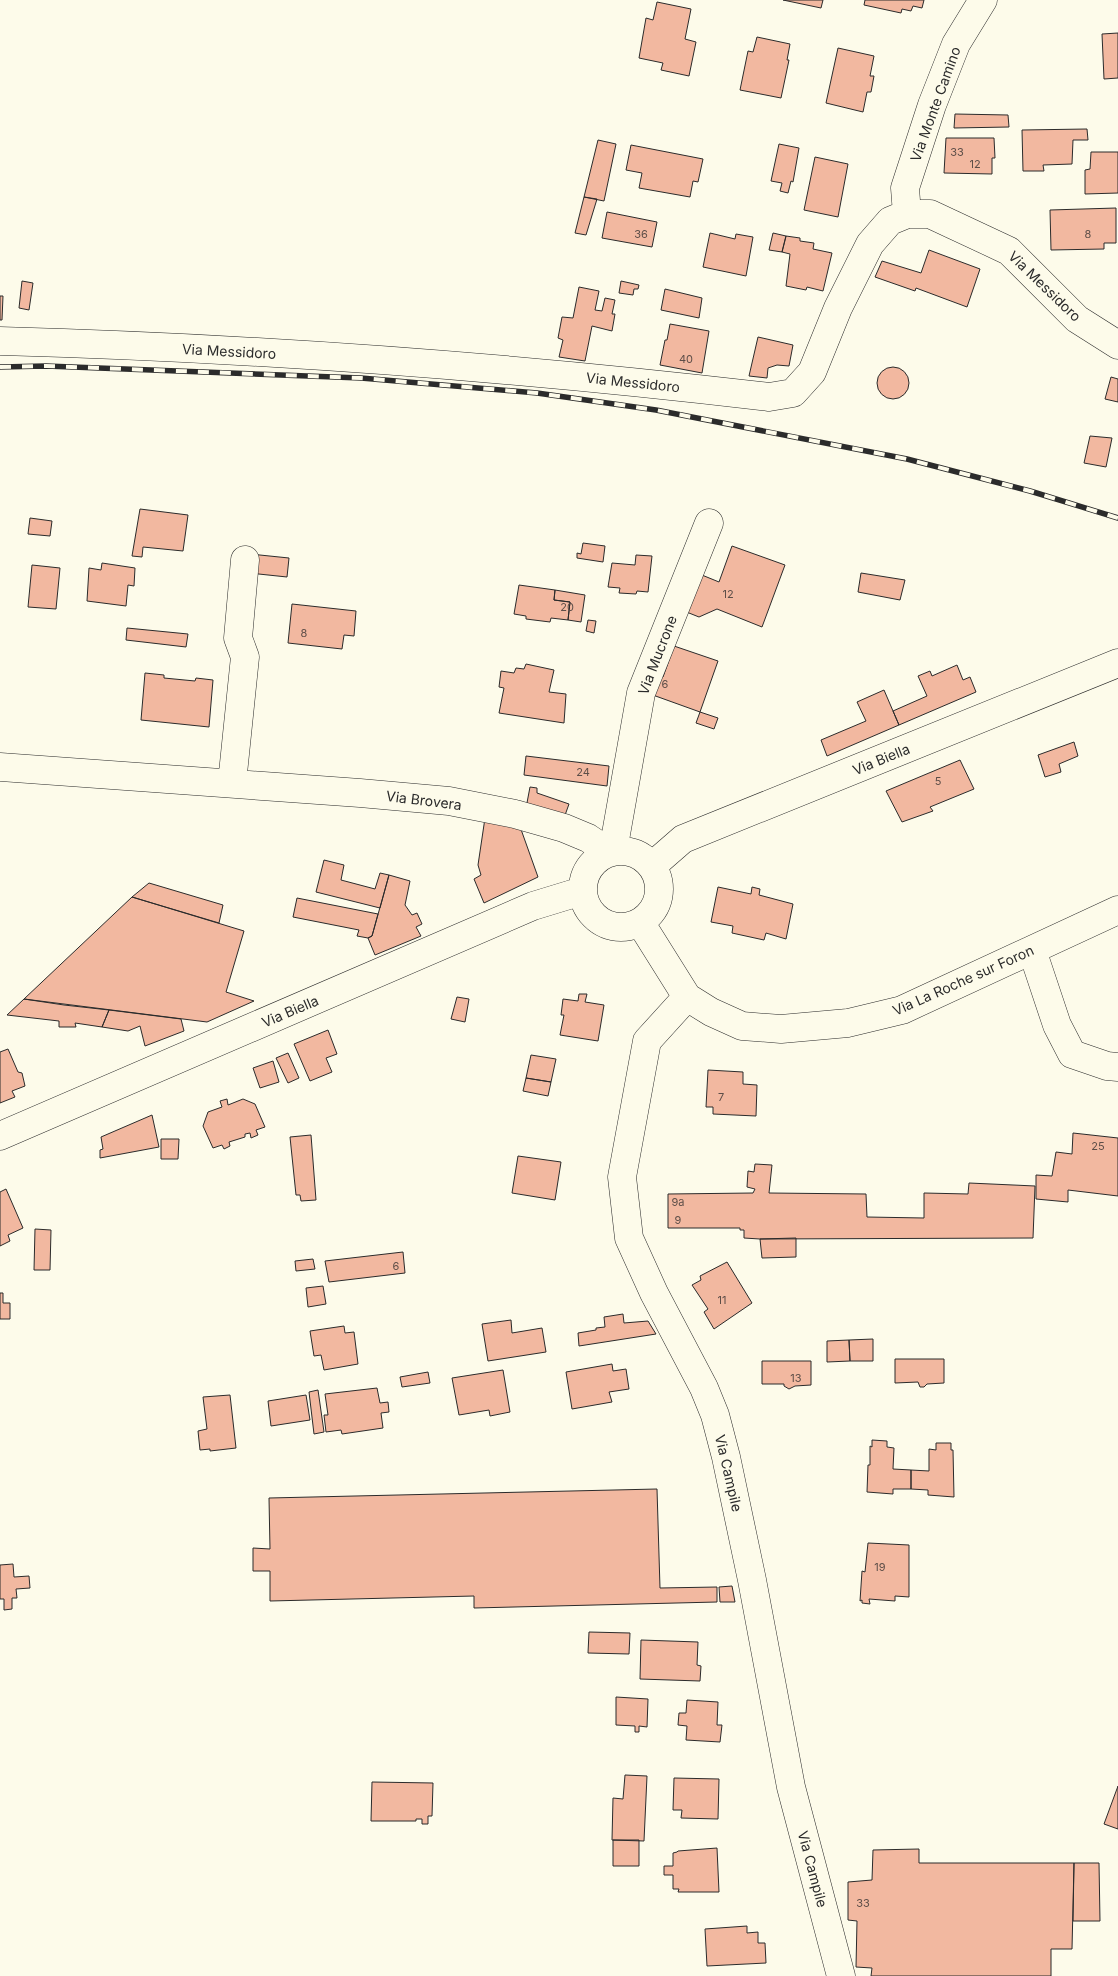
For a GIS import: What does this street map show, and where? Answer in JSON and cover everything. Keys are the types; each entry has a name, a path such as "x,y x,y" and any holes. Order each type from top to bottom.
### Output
{"street":[{"name":"Via Monte Camino","path":"907,214 905,188 932,105 956,44 983,0"},
{"name":"Via Messidoro","path":"0,341 316,355 614,379 769,397 793,393 812,372 838,308 870,244 890,221 907,214 930,214 1009,251 1077,319 1118,345"},
{"name":"Via Mucrone","path":"608,853 642,693 709,522"},
{"path":"232,783 245,656 238,638 245,560"},
{"name":"Via Biella","path":"652,866 683,839 1118,663"},
{"name":"Via Brovera","path":"0,767 232,783 449,802 515,814 564,828 588,838 608,853"},
{"path":"624,850 634,852 652,866 658,877 659,884 657,903 650,914 640,922 630,926 618,927 603,922 590,912 582,891 587,870 594,861 608,853 624,850"},
{"name":"Via Biella","path":"0,1136 533,906 582,891"},
{"name":"Via La Roche sur Foron","path":"640,922 687,997 711,1012 742,1026 781,1029 848,1023 902,1010 1118,910"},
{"path":"1032,950 1057,1025 1072,1054 1107,1066 1118,1067"},
{"name":"Via Campile","path":"687,997 647,1041 622,1177 628,1238 654,1294 704,1388 715,1415 726,1457 752,1580 792,1787 841,1976"}],"building":[{"path":"783,0 823,0 821,8"},
{"path":"865,0 924,0 922,8 913,6 911,11 902,9 901,13 864,5"},
{"path":"657,2 691,9 685,39 696,42 689,76 661,70 663,63 639,58 646,18 653,20"},
{"path":"1118,33 1118,78 1104,79 1102,34"},
{"path":"757,37 790,44 787,60 789,60 781,98 740,90 748,51 753,52"},
{"path":"838,48 874,56 870,76 874,76 871,92 867,92 863,112 826,103"},
{"path":"955,114 1008,115 1009,127 954,128"},
{"path":"1087,129 1088,140 1073,140 1072,164 1043,165 1044,171 1023,171 1022,130"},
{"path":"946,138 994,138 995,158 992,158 992,174 944,173"},
{"path":"598,140 616,144 604,201 584,197"},
{"path":"779,144 799,148 793,182 791,181 788,193 780,191 782,183 771,181"},
{"path":"631,145 703,159 698,182 693,181 690,197 639,188 642,173 626,170"},
{"path":"1091,152 1118,152 1118,193 1085,194 1085,170 1090,169"},
{"path":"815,157 848,164 838,217 804,210"},
{"path":"584,197 597,199 586,235 575,233"},
{"path":"1116,208 1116,243 1104,243 1104,249 1051,250 1050,210"},
{"path":"607,212 657,222 652,247 602,238"},
{"path":"710,233 735,239 736,234 753,237 746,276 703,267"},
{"path":"773,233 786,236 782,252 769,250"},
{"path":"786,236 814,243 813,249 832,253 823,291 807,287 806,290 786,286 790,254 782,252"},
{"path":"929,250 980,269 967,307 916,288 915,291 875,277 882,261 921,273"},
{"path":"22,281 33,283 29,310 19,308"},
{"path":"621,281 639,285 638,289 634,289 633,295 619,293"},
{"path":"579,287 599,291 595,310 602,311 605,298 615,300 612,314 615,314 612,331 592,326 585,361 559,357 563,340 558,338 562,317 573,318"},
{"path":"665,289 702,298 699,318 661,310"},
{"path":"0,296 3,296 2,320 0,320"},
{"path":"670,324 709,331 702,373 660,365"},
{"path":"758,337 793,345 789,366 777,365 768,368 767,378 749,376"},
{"path":"893,367 904,372 909,383 904,394 893,399 882,394 877,383 882,372"},
{"path":"1111,377 1118,379 1118,402 1105,399"},
{"path":"1090,436 1112,438 1106,467 1084,463"},
{"path":"140,509 188,515 183,551 143,547 142,557 132,556"},
{"path":"30,518 52,521 50,536 28,534"},
{"path":"583,543 605,546 603,562 577,558 577,553 581,554"},
{"path":"732,546 785,565 762,627 717,609 699,617 684,611 697,573 719,582"},
{"path":"250,554 289,558 287,577 249,573"},
{"path":"636,555 652,556 648,592 637,591 636,594 619,593 620,588 608,587 612,563 635,565"},
{"path":"102,563 135,568 134,586 128,585 126,606 87,601 89,568 101,570"},
{"path":"32,565 60,568 56,609 28,607"},
{"path":"861,573 905,580 900,600 858,592"},
{"path":"519,585 555,590 554,600 570,602 568,620 551,618 550,622 526,619 526,616 514,614"},
{"path":"555,590 585,595 581,622 568,620 570,602 554,600"},
{"path":"292,604 356,611 354,636 344,635 342,649 288,643"},
{"path":"588,620 596,621 594,633 586,631"},
{"path":"127,628 188,634 186,647 126,640"},
{"path":"674,646 718,661 700,712 650,694 655,675 663,677"},
{"path":"526,664 554,670 549,692 566,694 564,723 499,713 504,688 499,687 501,671 514,673 516,668 524,669"},
{"path":"957,665 963,680 970,677 976,692 899,725 893,711 927,696 918,676 930,671 932,676"},
{"path":"145,673 164,675 164,678 195,681 196,678 213,680 209,727 141,720"},
{"path":"884,690 899,725 827,756 821,740 866,721 857,702"},
{"path":"700,712 718,718 714,729 696,723"},
{"path":"1074,742 1078,756 1059,764 1061,772 1045,777 1038,755"},
{"path":"526,756 609,766 607,786 524,775"},
{"path":"960,760 974,789 930,807 933,811 902,822 886,791"},
{"path":"530,787 537,788 537,793 569,804 564,818 526,808"},
{"path":"485,818 518,821 538,877 484,903 474,879 481,875 478,865"},
{"path":"324,860 344,865 341,880 375,889 380,873 389,875 380,908 316,892"},
{"path":"389,875 410,881 405,905 412,915 417,913 422,924 416,927 421,936 375,955 368,938 372,936"},
{"path":"149,883 223,905 219,923 132,897"},
{"path":"718,887 751,894 752,887 760,889 759,895 793,904 786,939 766,933 764,940 732,933 733,926 711,922"},
{"path":"132,897 244,931 226,992 254,1001 207,1022 24,999"},
{"path":"297,898 378,914 372,936 368,938 357,936 359,930 293,917"},
{"path":"579,994 587,994 585,1002 604,1005 598,1041 560,1035 564,1015 561,1015 563,999 578,1001"},
{"path":"457,997 469,999 465,1022 451,1019"},
{"path":"24,999 109,1010 102,1027 75,1023 76,1027 59,1027 59,1021 7,1015"},
{"path":"109,1010 181,1019 184,1031 145,1046 140,1026 128,1031 102,1027"},
{"path":"328,1030 337,1054 326,1058 332,1072 310,1081 294,1044"},
{"path":"8,1049 18,1072 22,1073 25,1086 12,1091 15,1097 0,1103 0,1052"},
{"path":"288,1053 299,1078 288,1083 276,1058"},
{"path":"531,1055 556,1059 551,1082 526,1078"},
{"path":"273,1061 279,1082 260,1088 253,1068"},
{"path":"708,1070 743,1072 743,1084 757,1085 756,1116 713,1114 713,1107 706,1107"},
{"path":"526,1078 551,1082 548,1096 523,1091"},
{"path":"227,1099 228,1105 243,1099 255,1104 265,1127 256,1130 258,1135 251,1138 250,1133 245,1134 245,1137 229,1142 230,1146 224,1149 222,1145 213,1148 203,1126 208,1112 222,1107 220,1101"},
{"path":"152,1115 159,1147 100,1158 100,1150 103,1149 101,1137"},
{"path":"1073,1133 1118,1138 1118,1196 1068,1190 1068,1202 1036,1199 1036,1175 1052,1176 1056,1152 1072,1154"},
{"path":"311,1135 316,1200 301,1201 300,1195 296,1195 290,1137"},
{"path":"161,1139 179,1139 178,1159 161,1159"},
{"path":"518,1156 561,1162 555,1200 512,1193"},
{"path":"755,1164 772,1165 769,1193 866,1194 867,1217 924,1218 924,1193 968,1194 969,1183 1035,1186 1033,1238 760,1239 744,1238 744,1230 740,1230 740,1228 668,1228 668,1194 753,1193 755,1189 747,1187 748,1171 754,1172"},
{"path":"6,1189 23,1228 8,1235 10,1241 0,1246 0,1192"},
{"path":"35,1229 51,1230 50,1270 34,1270"},
{"path":"796,1238 796,1257 762,1258 760,1239"},
{"path":"403,1252 405,1273 329,1282 325,1261"},
{"path":"313,1259 315,1269 296,1271 295,1261"},
{"path":"727,1262 752,1303 714,1329 704,1312 708,1309 692,1285 701,1280 700,1276"},
{"path":"323,1286 326,1304 308,1307 306,1288"},
{"path":"0,1293 3,1293 3,1303 10,1303 10,1319 0,1319"},
{"path":"623,1314 624,1323 648,1321 656,1334 579,1346 578,1333 605,1327 604,1317"},
{"path":"511,1320 512,1333 542,1328 546,1352 488,1361 482,1324"},
{"path":"344,1326 345,1333 354,1332 358,1364 324,1370 321,1355 314,1356 310,1331"},
{"path":"873,1339 873,1361 850,1361 849,1340"},
{"path":"849,1340 850,1361 827,1362 827,1341"},
{"path":"895,1359 944,1359 944,1383 927,1384 924,1387 920,1387 918,1382 895,1383"},
{"path":"762,1361 811,1361 811,1385 795,1386 789,1389 784,1384 762,1384"},
{"path":"612,1364 613,1371 626,1369 629,1389 609,1392 612,1402 572,1409 566,1372"},
{"path":"503,1370 510,1412 490,1416 489,1410 459,1415 452,1378"},
{"path":"428,1372 430,1383 402,1387 400,1377"},
{"path":"377,1388 380,1403 388,1402 389,1412 381,1413 383,1428 342,1434 341,1430 326,1432 324,1415 328,1415 325,1394"},
{"path":"318,1390 324,1432 314,1434 309,1392"},
{"path":"230,1395 236,1448 210,1451 210,1449 200,1450 198,1431 207,1429 203,1397"},
{"path":"306,1395 310,1420 271,1426 268,1401"},
{"path":"872,1440 887,1441 887,1447 894,1448 893,1469 911,1470 911,1489 893,1489 893,1494 867,1492 868,1465 870,1465 870,1446 872,1447"},
{"path":"936,1443 951,1443 951,1450 953,1450 954,1497 928,1495 928,1490 911,1489 911,1470 929,1471 929,1449 936,1450"},
{"path":"657,1489 660,1588 717,1587 717,1602 474,1608 474,1596 270,1601 270,1571 253,1571 253,1548 270,1549 269,1498"},
{"path":"868,1543 909,1545 909,1597 895,1596 895,1601 869,1599 870,1604 862,1603 862,1600 860,1601 862,1571 865,1572"},
{"path":"13,1564 14,1577 29,1576 30,1588 16,1589 17,1598 12,1598 12,1609 4,1610 4,1599 0,1599 0,1565"},
{"path":"732,1586 735,1602 720,1602 719,1587"},
{"path":"589,1632 630,1633 629,1654 588,1653"},
{"path":"641,1640 698,1642 697,1665 701,1666 700,1681 640,1679"},
{"path":"616,1697 648,1699 647,1727 639,1726 639,1732 635,1732 635,1726 616,1725"},
{"path":"687,1700 718,1702 717,1725 722,1725 720,1742 686,1740 687,1726 678,1725 679,1713 686,1713"},
{"path":"625,1775 647,1776 644,1841 612,1840 613,1798 623,1799"},
{"path":"674,1778 719,1779 718,1819 681,1818 682,1810 673,1810"},
{"path":"372,1782 433,1783 432,1816 428,1816 428,1824 422,1824 422,1819 416,1819 416,1821 371,1821"},
{"path":"1118,1786 1118,1829 1104,1824"},
{"path":"613,1840 639,1840 639,1866 613,1866"},
{"path":"717,1848 719,1892 678,1892 679,1889 673,1889 673,1875 664,1875 664,1866 673,1866 673,1853"},
{"path":"919,1849 919,1863 1074,1863 1072,1949 1051,1949 1051,1976 871,1976 872,1968 856,1967 857,1921 848,1920 848,1882 872,1880 873,1850"},
{"path":"1074,1863 1099,1863 1100,1921 1073,1921"},
{"path":"747,1926 747,1933 758,1932 758,1943 765,1943 766,1963 707,1966 705,1929"}],"railway":[{"path":"0,367 46,366 361,378 537,393 656,410 907,459 1030,491 1118,518"}]}
